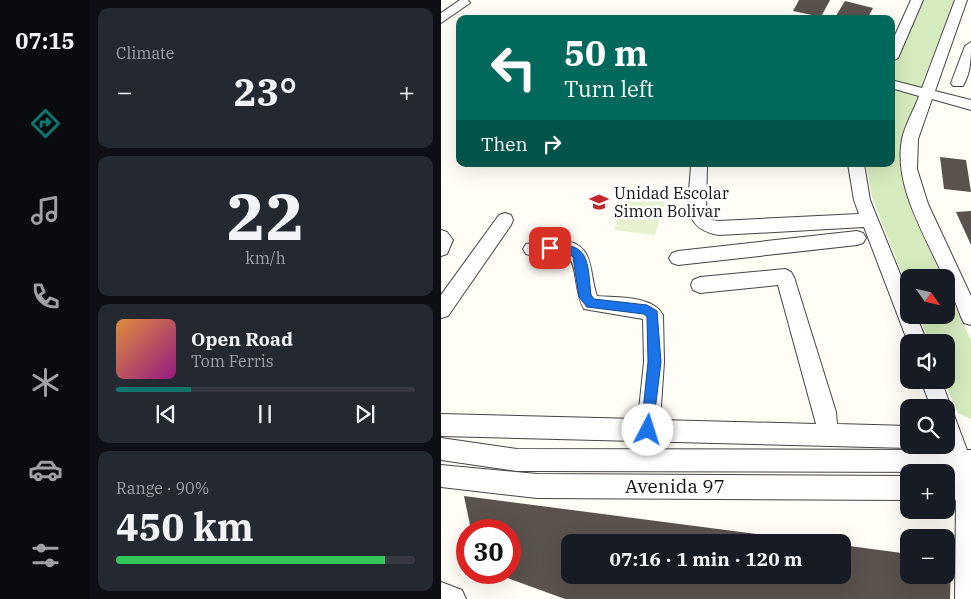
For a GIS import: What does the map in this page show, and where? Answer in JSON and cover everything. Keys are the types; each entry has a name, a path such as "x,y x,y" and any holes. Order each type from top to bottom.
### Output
{"street":[{"path":"895,49 917,0"},
{"path":"961,0 910,139 909,169 920,204 971,317"},
{"path":"441,19 464,3"},
{"path":"958,83 971,46"},
{"path":"895,85 971,105"},
{"path":"699,167 698,215 707,226 765,227 869,220"},
{"path":"856,167 862,200 914,334"},
{"path":"441,310 505,220"},
{"path":"441,237 444,240 441,249"},
{"path":"678,258 857,238"},
{"path":"779,247 785,277 825,412 828,435"},
{"path":"532,249 568,248 577,254 581,262 585,297 591,303 640,308 647,310 653,315 654,362 648,430"},
{"path":"700,285 785,277"},
{"path":"441,425 900,437"},
{"path":"957,438 966,461 962,488 969,599"},
{"path":"441,449 517,460 966,461"},
{"name":"Avenida 97","path":"441,476 537,486 900,488"},
{"path":"441,595 453,599"}],"green space":[{"path":"923,0 954,0 902,144 904,183 914,217 938,269 900,269 872,197 867,167 895,167 895,63"},
{"path":"628,190 667,195 655,235 614,230"},
{"path":"955,305 971,340 971,419 958,413 955,399 952,399 948,389 955,389 955,334 926,334 922,324 955,324"}],"building":[{"path":"799,0 830,0 822,15 793,11"},
{"path":"845,1 873,8 869,15 836,15"},
{"path":"940,157 966,160 971,192 944,189"},
{"path":"971,211 971,245 956,212"},
{"path":"464,496 757,534 561,534 561,584 851,584 851,546 900,553 900,584 950,584 950,599 565,599 521,583 521,519 469,519"}],"place":[{"name":"Unidad Escolar Simon Bolivar","path":"599,202"}],"route":[{"path":"550,248 568,248 577,254 581,262 585,297 591,303 632,307 647,310 653,315 654,362 648,430"}]}
